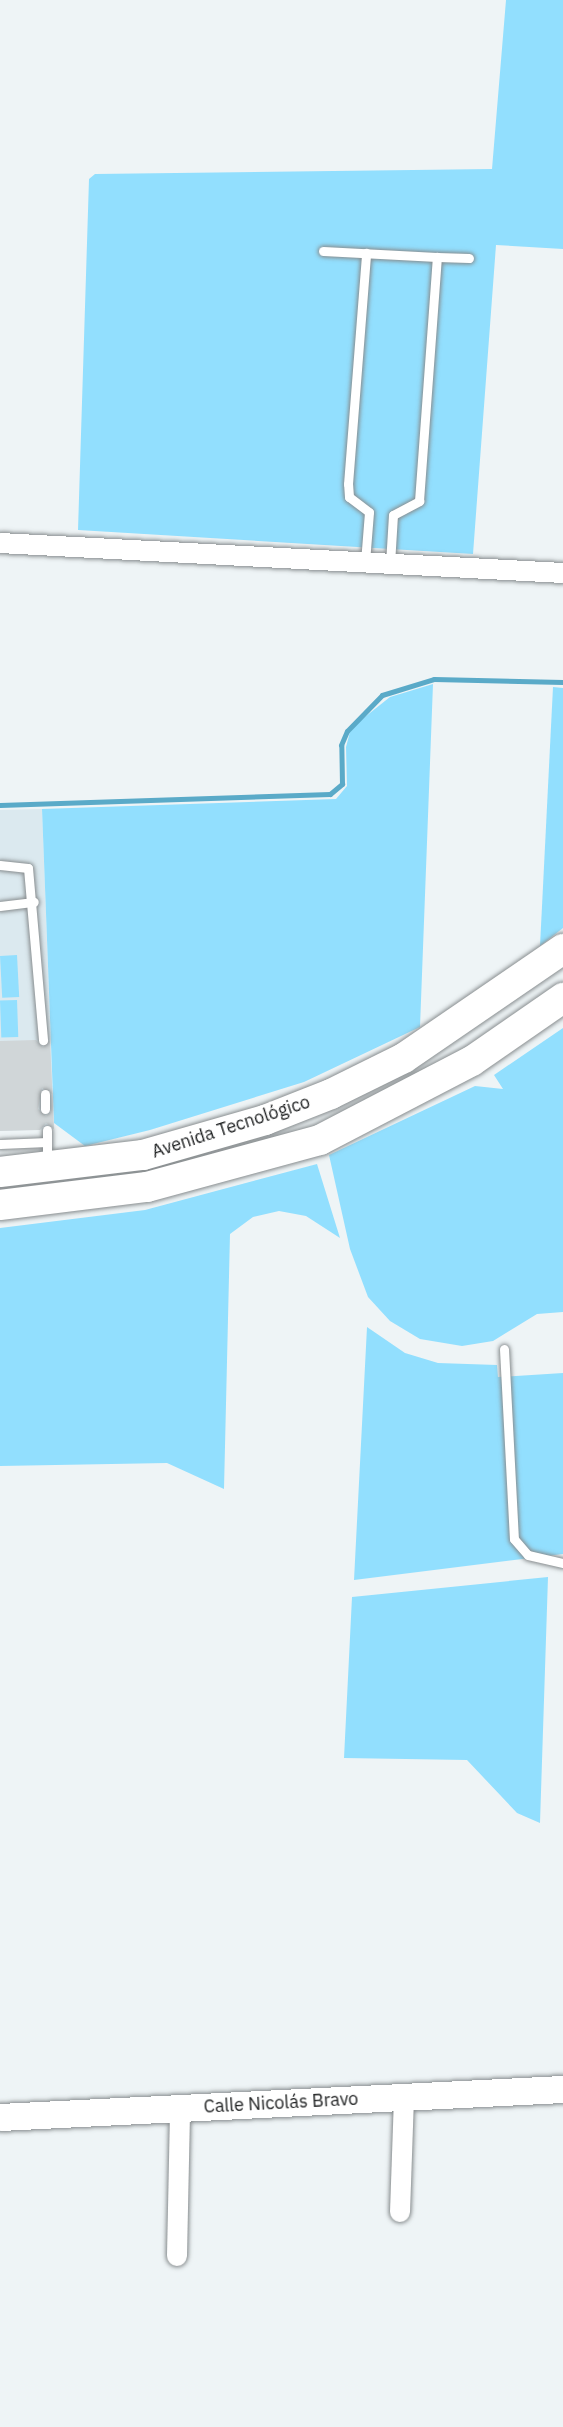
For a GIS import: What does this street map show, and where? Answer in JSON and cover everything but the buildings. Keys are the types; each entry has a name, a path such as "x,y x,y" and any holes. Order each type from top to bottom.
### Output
{"main road":[{"name":"Avenida Tecnológico","path":"0,1172 47,1155 195,1142 331,1094 404,1058 563,949"},
{"name":"Avenida Tecnológico","path":"0,1205 147,1187 320,1140 472,1061 563,998"}],"street":[{"path":"0,543 563,573"},
{"name":"Calle Nicolás Bravo","path":"0,2117 563,2089"},
{"path":"400,2212 404,2096"},
{"path":"177,2256 180,2108"}],"lane":[{"path":"323,251 469,258"},
{"path":"365,562 369,512 349,497 348,484 366,253"},
{"path":"390,564 393,515 419,501 437,257"},
{"path":"0,865 28,868 34,903 43,1040"},
{"path":"0,906 34,903"},
{"path":"45,1094 45,1109"},
{"path":"0,1144 47,1155 47,1130"},
{"path":"504,1349 514,1539 528,1555 563,1563"}],"shaded area":[{"path":"506,0 563,0 563,249 496,245 473,554 78,530 89,179 95,174 492,169"},
{"path":"433,684 420,1027 304,1082 150,1130 85,1146 54,1123 42,809 336,799 347,786 346,747 351,728 390,697"},
{"path":"553,687 563,688 563,928 540,946"},
{"path":"42,809 54,1129 0,1131 0,810"},
{"path":"17,955 19,997 2,998 0,956"},
{"path":"17,1000 18,1037 1,1038 0,1001"},
{"path":"563,1028 563,1312 537,1314 493,1341 462,1346 420,1339 390,1321 368,1297 350,1249 329,1155 475,1086 503,1089 494,1075"},
{"path":"317,1164 340,1238 306,1216 279,1211 253,1217 230,1234 224,1489 167,1463 0,1466 0,1228 145,1210"},
{"path":"367,1327 405,1353 438,1363 497,1365 498,1377 563,1373 563,1554 354,1580"},
{"path":"548,1577 540,1823 517,1813 467,1760 344,1758 352,1597"}],"waterway":[{"path":"0,805 330,794 342,784 341,745 347,731 382,695 434,679 563,682"}]}
